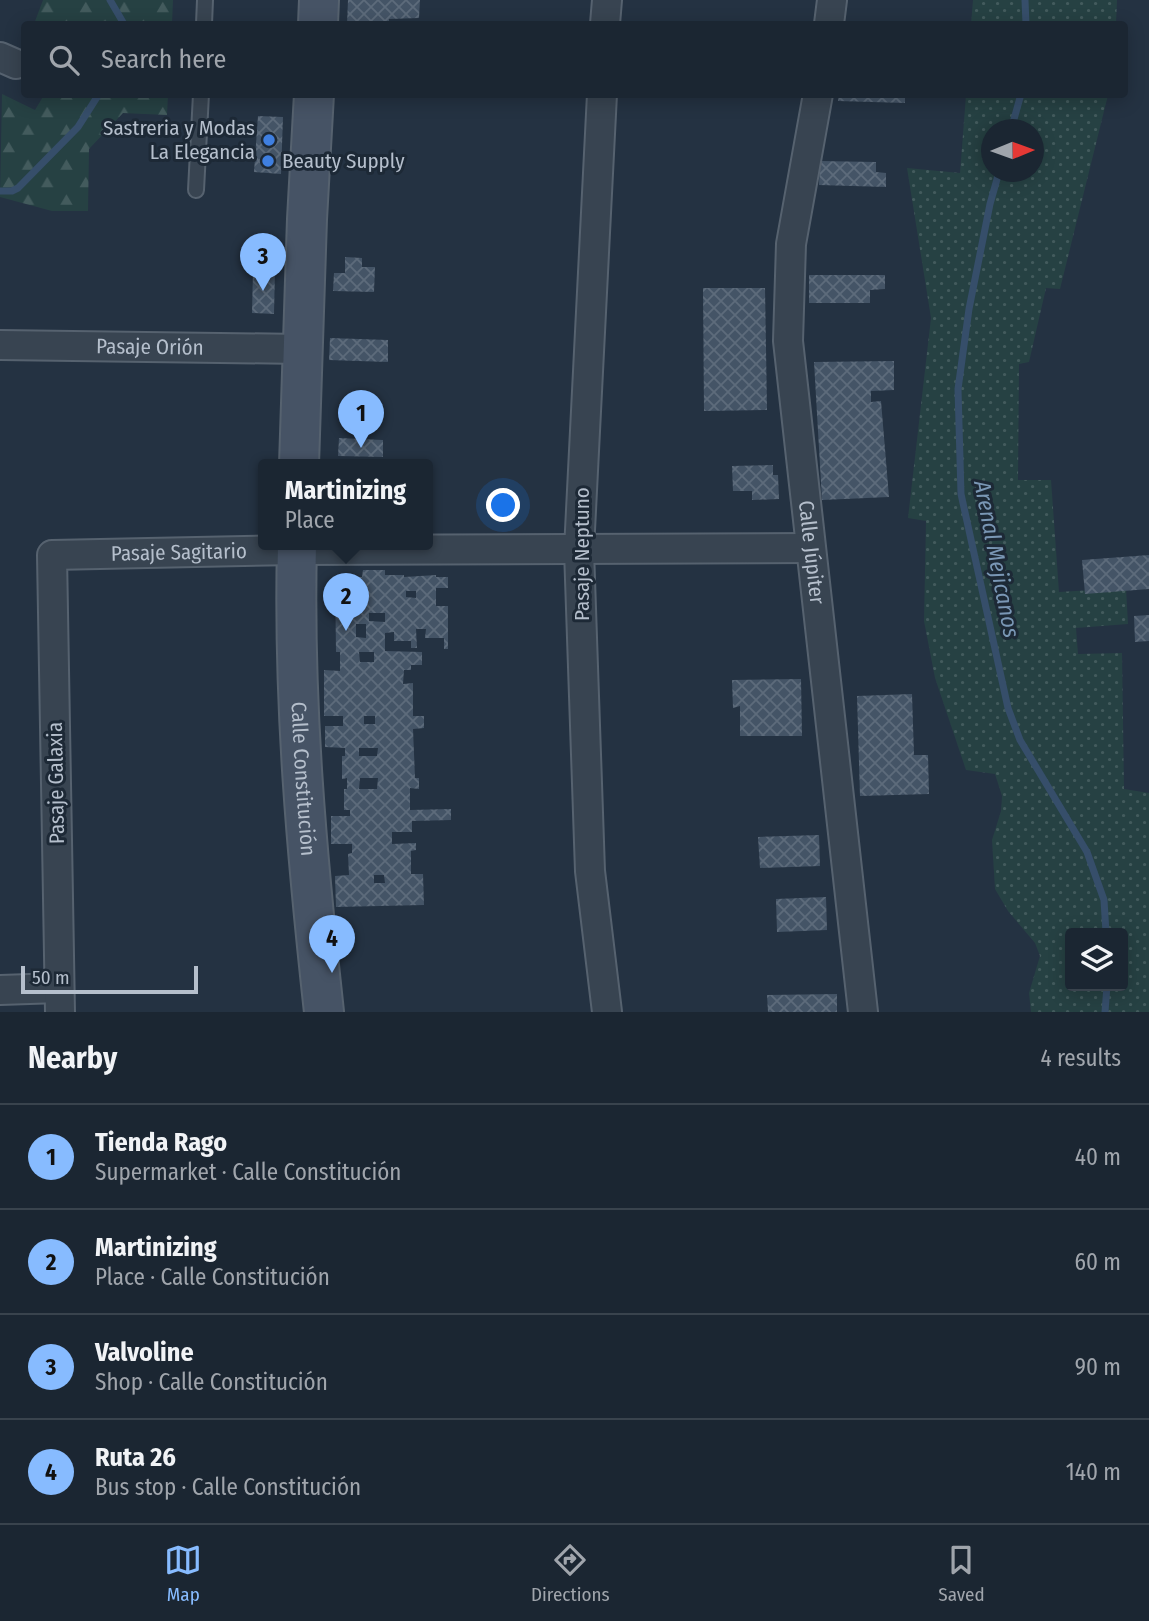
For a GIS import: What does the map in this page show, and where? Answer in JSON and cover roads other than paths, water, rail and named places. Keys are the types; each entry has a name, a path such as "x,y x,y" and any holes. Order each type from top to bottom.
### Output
{"main road":[{"path":"318,21 319,0"},
{"path":"299,459 314,98"},
{"name":"Calle Constitución","path":"297,550 296,655 300,742 306,837 324,1012"}],"street":[{"path":"606,21 607,0"},
{"path":"829,21 832,0"},
{"name":"Pasaje Neptuno","path":"602,98 579,550 590,871 607,1012"},
{"name":"Calle Júpiter","path":"816,98 797,201 788,289 788,341 863,1012"},
{"name":"Pasaje Orión","path":"0,345 302,349"},
{"name":"Pasaje Sagitario","path":"52,555 258,548"},
{"name":"Pasaje Sagitario","path":"433,548 810,548"},
{"name":"Pasaje Galaxia","path":"52,555 60,1000"},
{"path":"0,990 60,1000"}],"lane":[{"path":"204,21 205,0"},
{"path":"196,190 201,98"}],"waterway":[{"path":"110,0 122,21"},
{"name":"Arenal Mejicanos","path":"1025,0 1026,21"},
{"path":"0,191 18,188 78,127 96,98"},
{"name":"Arenal Mejicanos","path":"1014,119 1020,98"},
{"name":"Arenal Mejicanos","path":"996,182 969,309 958,389 961,494 1008,708 1020,740 1087,852 1104,900 1106,928"},
{"name":"Arenal Mejicanos","path":"1105,1012 1107,991"}],"place":[{"name":"Sastreria y Modas La Elegancia","path":"269,140"},
{"name":"Beauty Supply","path":"268,161"},
{"name":"Valvoline","path":"263,291"},
{"name":"Tienda Rago","path":"361,448"},
{"name":"Martinizing","path":"346,631"},
{"name":"Ruta 26","path":"332,973"}]}
